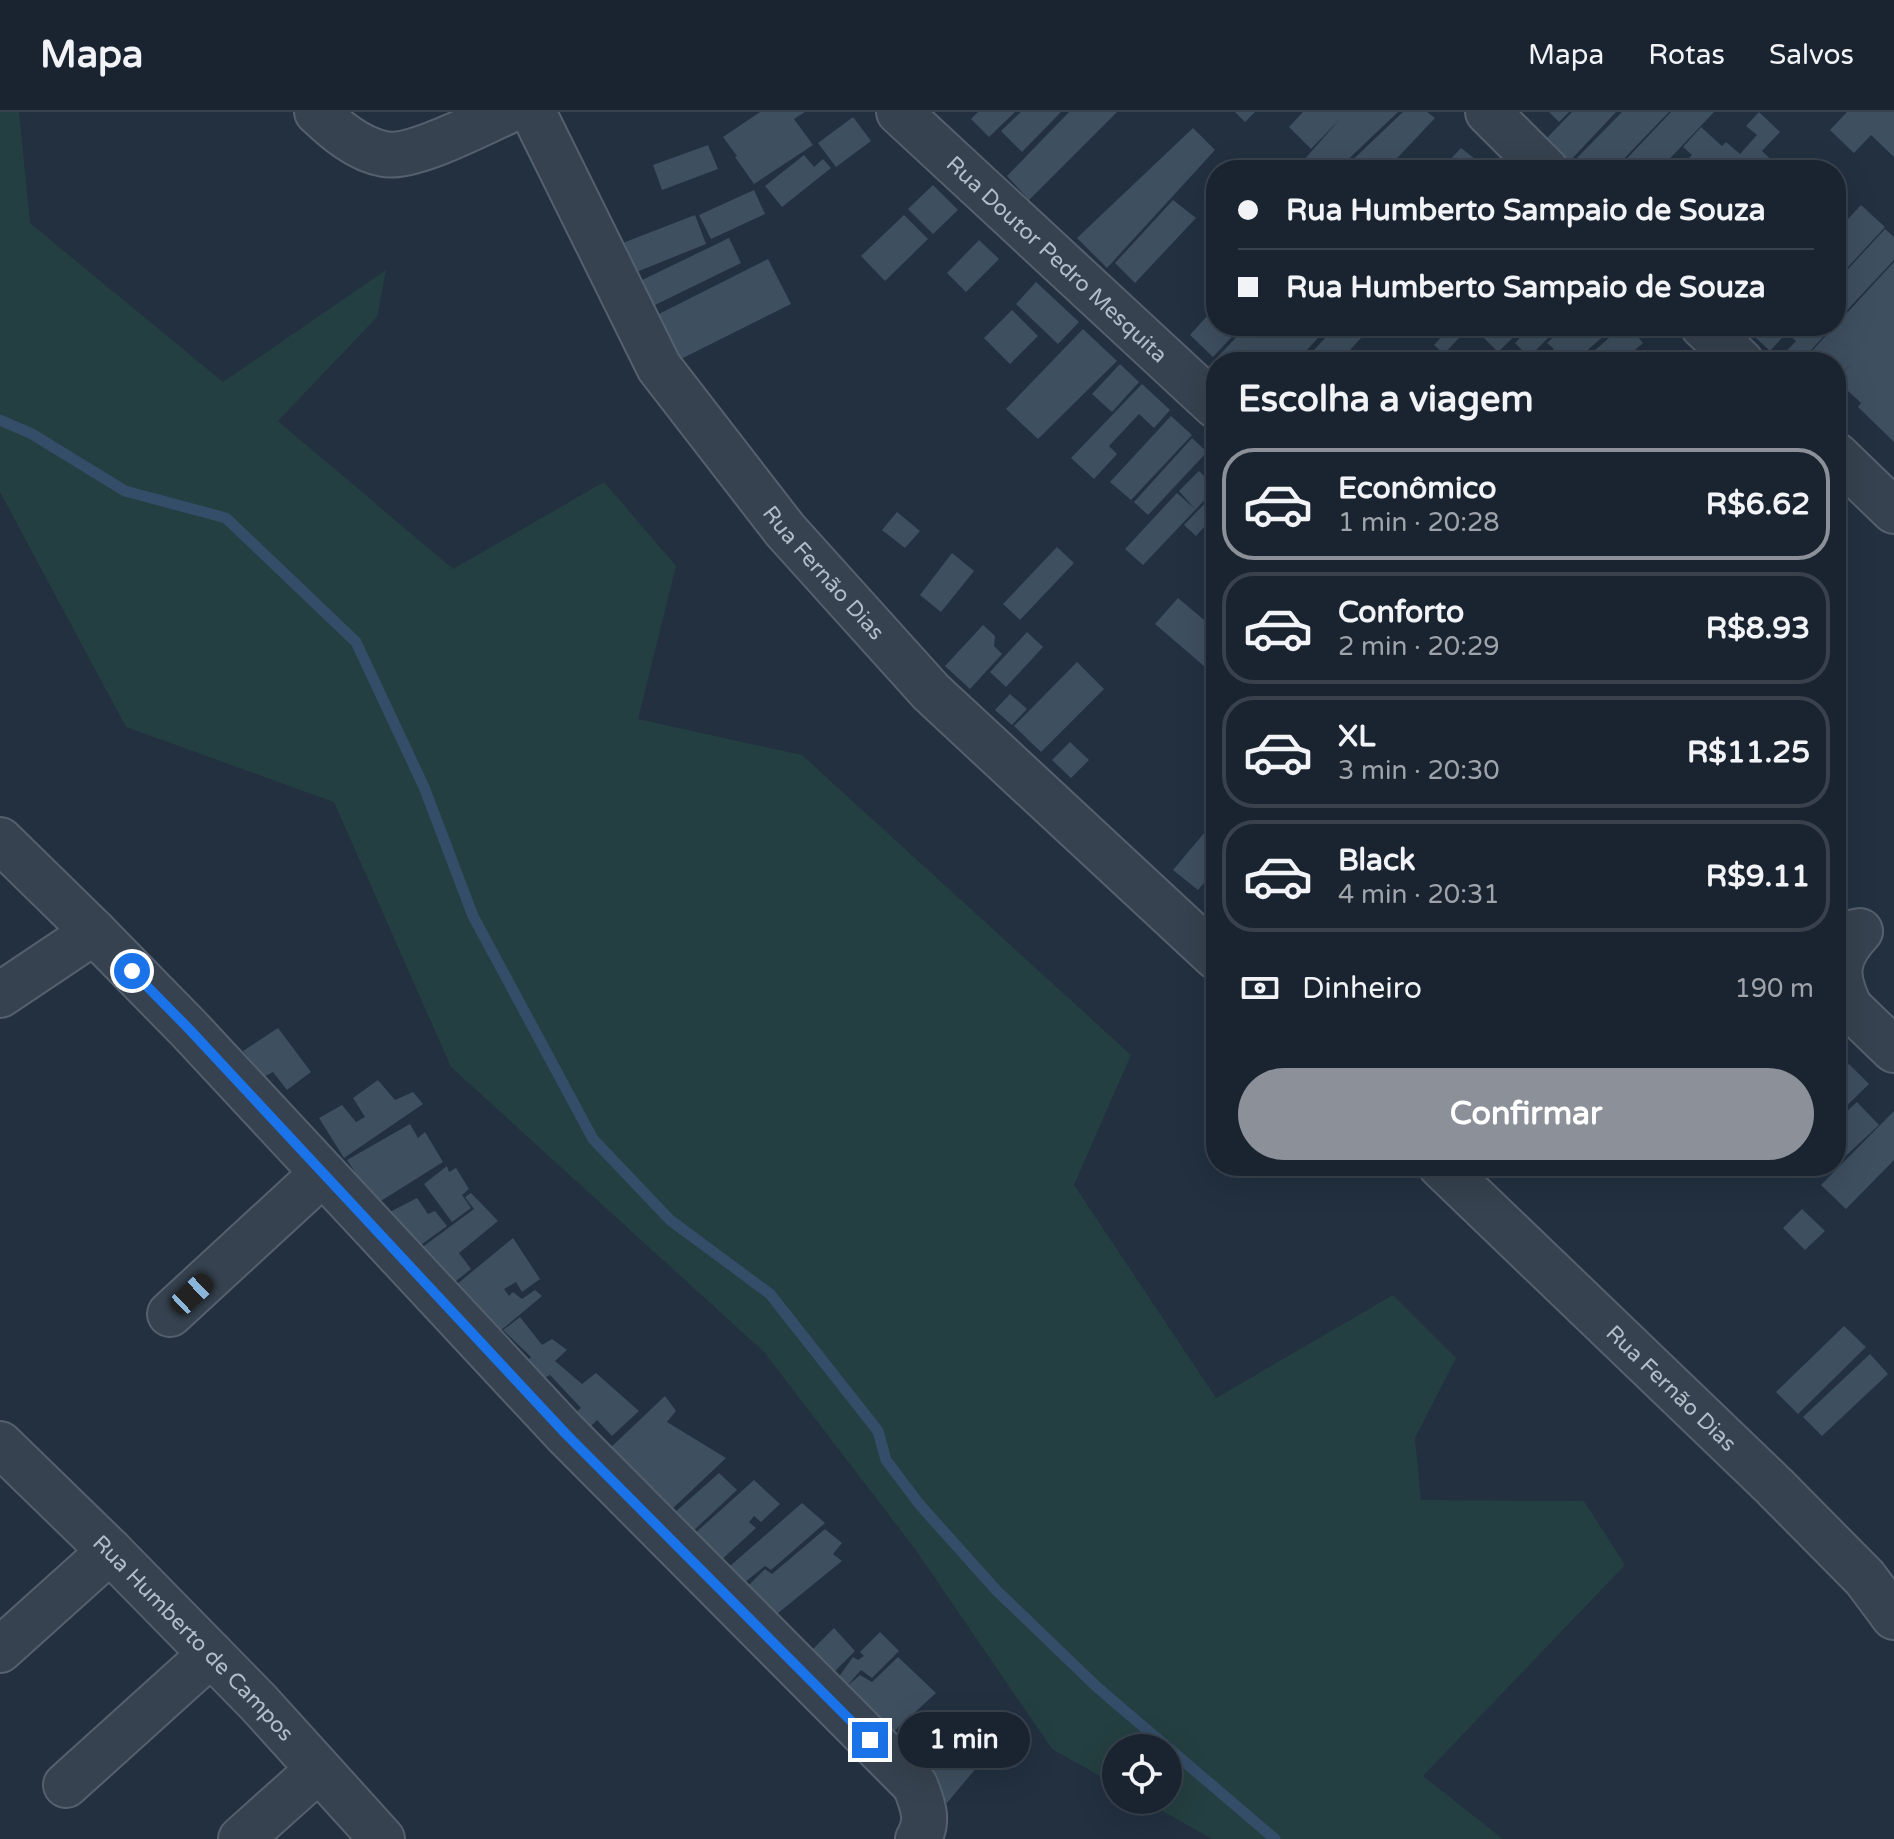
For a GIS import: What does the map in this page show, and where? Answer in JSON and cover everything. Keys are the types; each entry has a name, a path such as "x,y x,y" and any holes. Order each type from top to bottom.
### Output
{"street":[{"path":"317,112 342,135 363,148 387,155 413,153 456,124 506,112"},
{"name":"Rua Fernão Dias","path":"533,112 659,367 785,530 931,692 1206,948"},
{"name":"Rua Doutor Pedro Mesquita","path":"899,112 1206,397"},
{"path":"1488,112 1536,160"},
{"path":"1714,336 1730,352"},
{"path":"1846,465 1894,511"},
{"path":"0,840 189,1029 565,1433 915,1785 925,1818 924,1831 918,1839"},
{"path":"0,995 94,932"},
{"path":"1846,950 1851,941 1863,932"},
{"path":"1846,1004 1894,1050"},
{"path":"170,1314 323,1173"},
{"name":"Rua Fernão Dias","path":"1460,1176 1865,1578 1894,1617"},
{"name":"Rua Humberto de Campos","path":"0,1444 258,1702 370,1835"},
{"path":"0,1650 110,1551"},
{"path":"66,1785 211,1654"},
{"path":"241,1839 318,1770"}],"green space":[{"path":"0,112 19,112 30,223 223,382 386,270 377,317 278,421 453,569 604,482 676,566 638,719 802,755 1131,1055 1074,1185 1216,1398 1393,1295 1456,1358 1415,1438 1421,1500 1584,1501 1625,1565 1423,1776 1503,1839 1212,1839 1168,1814 1182,1814 1182,1734 1102,1734 1102,1777 1052,1749 915,1549 764,1352 451,1067 334,802 126,727 0,492"}],"building":[{"path":"760,112 805,112 794,119 813,145 754,184 723,137"},
{"path":"978,112 1015,112 989,137 971,119"},
{"path":"1021,112 1061,112 1022,152 1001,131"},
{"path":"1069,112 1117,112 1029,200 1007,176"},
{"path":"1235,112 1255,112 1245,122"},
{"path":"1303,112 1398,112 1348,160 1304,160 1340,119 1311,149 1289,127"},
{"path":"1403,112 1427,112 1435,118 1395,160 1353,160"},
{"path":"1549,112 1569,112 1559,122"},
{"path":"1572,112 1616,112 1571,160 1565,160 1544,141"},
{"path":"1622,112 1669,112 1623,160 1575,160"},
{"path":"1671,112 1714,112 1668,160 1625,160"},
{"path":"1759,112 1780,132 1762,151 1771,160 1687,160 1692,155 1683,147 1701,127 1722,146 1726,142 1740,154 1757,135 1746,126"},
{"path":"1847,112 1894,112 1894,157 1871,135 1854,153 1830,130"},
{"path":"853,117 871,141 836,167 818,143"},
{"path":"1193,128 1215,150 1107,268 1077,238"},
{"path":"708,145 718,169 662,190 653,165"},
{"path":"1461,148 1477,160 1450,160"},
{"path":"804,155 814,167 823,159 831,168 782,207 765,186"},
{"path":"933,185 958,210 933,234 908,209"},
{"path":"754,190 765,214 711,239 699,215"},
{"path":"1173,200 1196,218 1135,283 1115,263"},
{"path":"1861,205 1885,227 1846,269 1846,219"},
{"path":"695,215 706,244 634,273 620,244"},
{"path":"904,215 928,239 885,281 861,256"},
{"path":"1885,229 1894,237 1894,260 1846,311 1846,271"},
{"path":"729,238 741,263 653,306 640,281"},
{"path":"979,240 999,259 966,292 947,273"},
{"path":"768,259 791,304 675,362 653,317"},
{"path":"1894,262 1894,442 1858,407 1861,403 1846,389 1846,369 1853,362 1846,369 1846,352 1811,352 1826,336 1846,336 1846,314"},
{"path":"1036,282 1079,322 1058,344 1016,304"},
{"path":"1012,310 1038,336 1010,364 984,338"},
{"path":"1206,317 1206,336 1233,336 1218,352 1208,352 1190,335"},
{"path":"1083,329 1117,361 1038,439 1006,409"},
{"path":"1237,336 1320,336 1305,352 1222,352"},
{"path":"1327,336 1363,336 1348,352 1312,352"},
{"path":"1442,336 1461,336 1446,352 1434,345"},
{"path":"1482,336 1515,336 1498,352"},
{"path":"1522,336 1550,336 1534,352 1524,352 1515,343"},
{"path":"1554,336 1604,336 1585,352 1550,352 1554,349 1547,343"},
{"path":"1611,336 1637,336 1643,343 1633,352 1593,352"},
{"path":"1754,336 1784,336 1770,351"},
{"path":"1790,336 1824,336 1809,352 1786,352 1796,341"},
{"path":"1120,364 1139,382 1112,412 1092,394"},
{"path":"1142,384 1170,410 1154,428 1139,414 1109,446 1117,454 1094,479 1071,458"},
{"path":"1171,416 1192,435 1131,500 1110,482"},
{"path":"1192,438 1206,451 1148,515 1134,502"},
{"path":"1199,471 1206,478 1206,499 1143,565 1125,549 1177,493 1195,509 1179,491"},
{"path":"1206,502 1206,529 1204,527 1196,536 1184,525"},
{"path":"897,512 920,531 905,548 882,530"},
{"path":"1057,547 1074,563 1020,620 1003,604"},
{"path":"952,553 974,571 941,612 920,595"},
{"path":"1178,598 1206,622 1206,664 1204,666 1155,624"},
{"path":"983,625 995,636 994,646 1002,654 970,689 945,666"},
{"path":"1027,632 1043,647 1006,687 990,672"},
{"path":"1077,662 1104,689 1041,752 1014,726"},
{"path":"1010,694 1027,709 1012,725 995,710"},
{"path":"1070,742 1089,760 1071,778 1052,760"},
{"path":"1206,831 1206,881 1198,890 1173,870"},
{"path":"278,1028 311,1072 287,1090 273,1072 264,1077 243,1051"},
{"path":"1849,1064 1869,1084 1846,1106 1846,1067"},
{"path":"378,1080 395,1100 413,1092 423,1104 344,1158 319,1118 342,1105 356,1122 365,1117 353,1098"},
{"path":"1857,1102 1879,1125 1846,1156 1846,1112"},
{"path":"1894,1111 1894,1160 1846,1209 1821,1185 1830,1176 1846,1176 1846,1160"},
{"path":"410,1124 418,1138 425,1132 443,1162 376,1204 347,1160"},
{"path":"447,1166 449,1172 456,1168 469,1189 462,1195 471,1208 452,1222 424,1184"},
{"path":"471,1193 498,1221 459,1253 471,1269 441,1293 413,1254 474,1209 465,1197"},
{"path":"417,1198 428,1214 435,1211 447,1226 414,1250 382,1216"},
{"path":"1802,1209 1825,1231 1805,1250 1783,1228"},
{"path":"513,1238 540,1279 522,1292 516,1282 504,1289 509,1296 513,1292 522,1299 535,1290 542,1296 493,1337 451,1289"},
{"path":"520,1317 542,1345 552,1339 567,1350 555,1361 582,1384 596,1373 639,1411 612,1436 597,1420 586,1431 569,1418 581,1408 550,1375 536,1382 522,1367 531,1357 503,1330"},
{"path":"1844,1326 1866,1347 1798,1414 1776,1392"},
{"path":"1870,1354 1888,1374 1822,1436 1803,1417"},
{"path":"665,1396 676,1411 667,1422 726,1458 670,1511 607,1451"},
{"path":"719,1473 737,1490 692,1532 674,1513"},
{"path":"754,1480 780,1504 761,1522 754,1516 749,1522 756,1528 718,1563 693,1535"},
{"path":"802,1503 825,1523 771,1570 765,1566 744,1583 730,1566"},
{"path":"825,1529 842,1543 833,1554 842,1561 772,1618 747,1587 765,1569 772,1574"},
{"path":"834,1628 855,1651 830,1676 808,1654"},
{"path":"880,1632 899,1651 872,1678 861,1670 846,1687 838,1678 853,1657 858,1660 864,1656 860,1652"},
{"path":"898,1657 936,1693 890,1735 846,1687 860,1675 872,1682"},
{"path":"979,1710 1002,1737 947,1803 913,1763"}],"waterway":[{"path":"0,420 32,434 125,491 226,518 356,642 424,787 473,916 593,1139 670,1220 770,1294 878,1431 886,1460 920,1505 997,1591 1098,1688 1275,1839"}],"route":[{"path":"132,971 565,1433 870,1740"}]}
